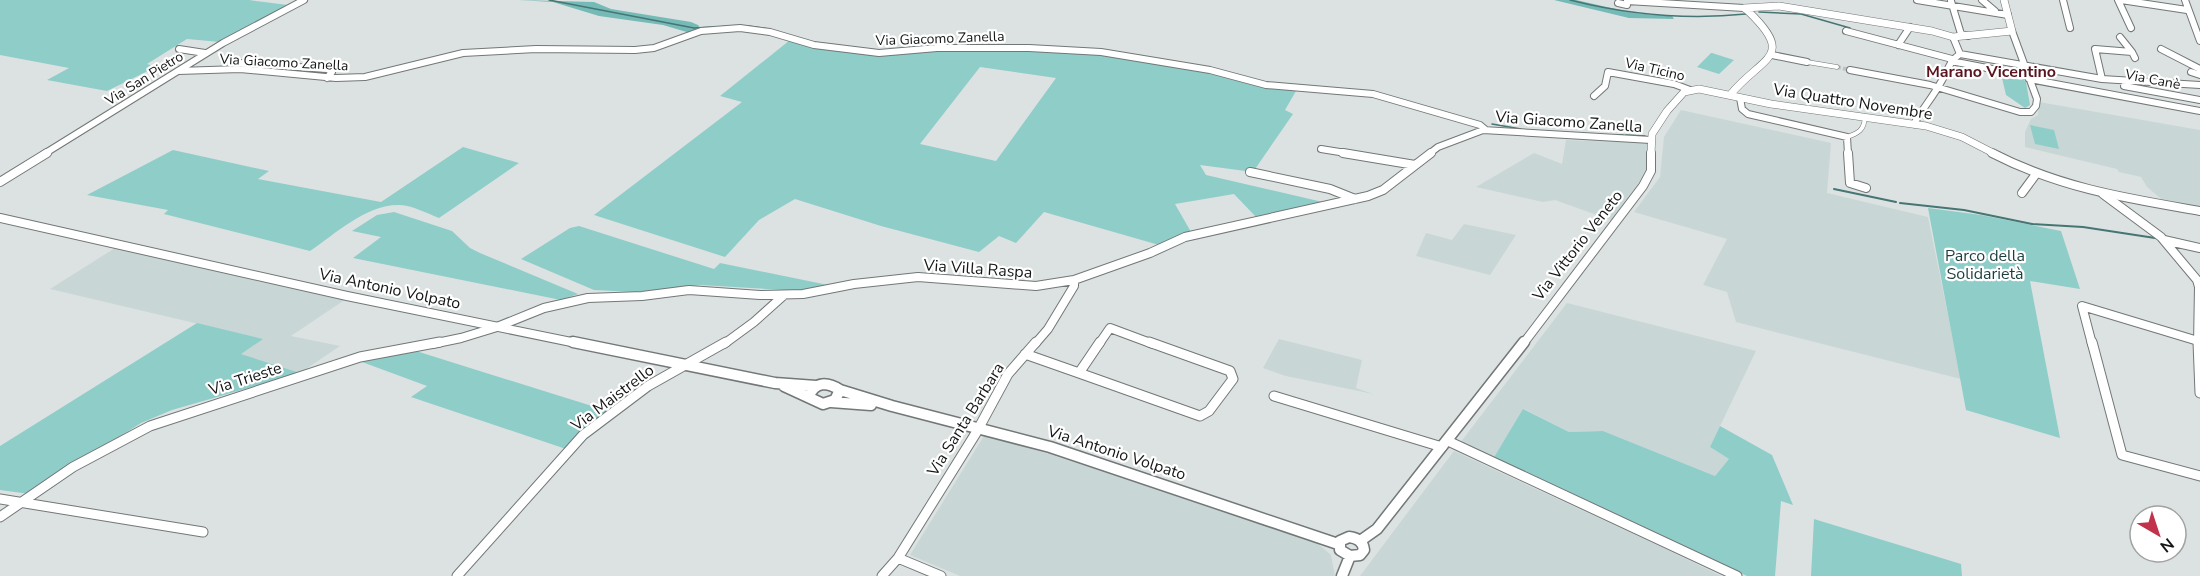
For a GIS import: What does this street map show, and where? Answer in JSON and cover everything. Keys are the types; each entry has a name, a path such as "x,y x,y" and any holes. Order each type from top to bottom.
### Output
{"street":[{"name":"Via San Pietro","path":"0,182 205,53 304,0"},
{"path":"1917,0 1952,3 2008,15"},
{"path":"1982,0 1995,11"},
{"path":"1850,70 1938,87 1951,93 2029,113 2033,111 2037,99 2024,63 2010,34 2004,0"},
{"path":"2062,0 2070,28"},
{"path":"2119,0 2187,10"},
{"path":"2119,0 2131,28"},
{"path":"2185,0 2200,41"},
{"path":"1618,3 1627,5 1627,1 1746,9 1768,2 1779,6 1910,27 1953,37 2010,34"},
{"path":"1952,3 1961,34 1970,37"},
{"path":"1690,90 1708,90 1730,95 1772,54 1775,45 1773,35 1746,9"},
{"path":"1898,45 1910,27"},
{"name":"Via Giacomo Zanella","path":"178,71 240,69 327,78 365,77 463,53 536,49 635,50 654,48 702,32 740,28 770,32 814,45 879,53 937,48 1029,48 1101,52 1210,70 1266,85 1373,94 1480,125 1486,130"},
{"path":"1846,31 1951,60 2200,111"},
{"path":"1914,124 1923,106 1938,87 1951,60 1960,54 1953,37"},
{"name":"Via Canè","path":"2102,79 2095,49 2134,55 2120,37"},
{"path":"180,49 205,53"},
{"path":"2161,49 2200,69"},
{"path":"1772,54 1837,67"},
{"name":"Via Canè","path":"1960,54 2024,63 2200,100"},
{"path":"240,63 327,69 332,72 327,78"},
{"name":"Via Ticino","path":"1594,96 1605,86 1608,72 1652,79 1690,90"},
{"path":"2191,72 2200,75"},
{"name":"Via Canè","path":"2102,79 2200,85"},
{"name":"Via Vittorio Veneto","path":"1342,576 1350,556 1363,553 1364,547 1360,541 1377,529 1445,444 1643,186 1651,171 1652,134 1667,111 1684,92 1690,90"},
{"name":"Via Quattro Novembre","path":"1730,95 1914,124 1962,137 2036,174 2103,194 2200,211"},
{"path":"1740,98 1742,109 1748,114 1847,137 1858,133 1864,127 1864,117"},
{"name":"Via Giacomo Zanella","path":"1468,134 1486,130 1651,140"},
{"name":"Via Villa Raspa","path":"497,327 544,308 588,298 642,296 689,290 783,296 831,290 887,279 918,277 1036,286 1074,280 1150,253 1185,237 1355,199 1383,190 1438,147 1468,134"},
{"path":"1847,137 1850,183 1866,188"},
{"path":"1321,148 1415,165"},
{"path":"1250,172 1330,189 1355,199"},
{"path":"2022,193 2036,174"},
{"path":"2103,194 2164,240 2197,280 2200,287 2199,388"},
{"name":"Via Antonio Volpato","path":"0,218 347,296 684,365 775,383 816,386 831,384 840,390 882,406 1052,447 1338,544"},
{"path":"2164,240 2200,248"},
{"name":"Via Santa Barbara","path":"882,576 898,558 978,428 1008,374 1048,329 1074,286 1074,280"},
{"name":"Via Maistrello","path":"457,576 530,491 583,435 648,386 723,344 754,322 783,296"},
{"path":"2198,341 2082,306 2122,454 2200,476"},
{"name":"Via Trieste","path":"0,517 20,502 127,436 150,426 360,357 442,342 497,327"},
{"path":"1025,354 1078,374 1200,416 1209,411 1233,379 1230,370 1110,328 1078,374"},
{"name":"Via Antonio Volpato","path":"775,383 809,396 814,403 882,406"},
{"path":"809,396 816,386"},
{"path":"831,402 838,397 840,390"},
{"path":"1274,396 1445,444 1737,576"},
{"path":"0,499 203,532"},
{"path":"1350,556 1342,553 1338,544 1342,539 1349,537 1360,541"},
{"path":"898,558 941,576"}],"shaded area":[{"path":"518,0 594,2 611,9 691,22 702,30 690,33 663,25 599,16 553,2"},
{"path":"1554,0 1576,0 1633,13 1672,16 1674,19 1629,18"},
{"path":"2039,102 2200,130 2200,209 2166,203 2147,187 2141,177 2025,147 2025,132 2031,119 2038,115"},
{"path":"1681,110 1831,143 1827,193 1928,217 1961,379 1736,322 1727,292 1703,285 1727,239 1634,212 1660,177 1664,137"},
{"path":"1566,140 1651,143 1646,173 1611,220 1555,200 1543,202 1476,187 1534,153 1562,164"},
{"path":"1464,224 1516,235 1490,275 1416,256 1426,233 1452,240"},
{"path":"115,248 346,299 291,336 340,346 300,373 240,354 262,339 50,289"},
{"path":"1567,303 1756,351 1710,447 1729,459 1715,476 1603,431 1569,432 1524,409 1493,459 1460,443"},
{"path":"1279,339 1362,360 1356,388 1373,394 1286,376 1263,368"},
{"path":"984,436 1046,453 1316,542 1331,555 1335,576 960,576 910,555"},
{"path":"1454,451 1668,550 1721,576 1360,576"}],"green space":[{"path":"0,0 249,0 288,5 220,42 187,39 147,64 156,67 107,91 47,80 69,68 0,55"},
{"path":"790,40 858,53 983,50 1089,53 1210,73 1296,91 1285,110 1293,114 1253,172 1200,165 1206,175 1327,203 1258,219 1234,194 1175,204 1191,232 1159,245 1044,212 1016,243 999,236 979,252 881,226 795,199 759,220 725,257 594,215 742,102 720,96","holes":["980,67 1056,78 996,161 920,144"]},
{"path":"1711,53 1734,60 1719,74 1697,67"},
{"path":"2002,78 2024,80 2030,105 2025,108 2006,95"},
{"path":"2030,125 2054,130 2059,149 2035,144"},
{"path":"463,147 519,163 439,218 408,206 386,206 351,222 310,251 164,214 168,210 87,195 173,150 269,171 258,179 381,202"},
{"name":"Parco della Solidarietà","path":"1928,208 1981,215 2061,231 2080,289 2030,281 2060,438 1966,410"},
{"path":"394,212 452,231 470,248 480,253 578,294 561,300 353,258 381,237 352,231 377,215"},
{"path":"579,226 714,269 720,263 828,285 826,288 802,291 700,285 636,292 594,290 521,259 570,228"},
{"path":"197,323 263,339 241,354 300,373 172,410 141,423 30,494 0,490 0,446"},
{"path":"416,351 608,411 566,449 411,397 427,386 362,362"},
{"path":"1523,409 1569,432 1603,431 1715,476 1729,459 1710,447 1720,426 1772,455 1793,505 1781,501 1775,576 1747,576 1493,459"},
{"path":"1814,519 1961,564 1962,576 1811,576"}],"waterway":[{"path":"549,0 694,28 737,26"},
{"path":"1570,0 1658,15 1746,14"},
{"path":"1759,12 1801,14 1850,28"},
{"path":"748,26 769,29"},
{"path":"1492,124 1521,129"},
{"path":"1610,135 1623,135"},
{"path":"1626,135 1645,136"},
{"path":"1834,189 1896,202"},
{"path":"1900,203 1964,210 2032,224 2083,227 2155,238"}],"tunnel":[{"path":"1837,67 1850,70"}],"district":[{"name":"Marano Vicentino","path":"1991,71"}]}
